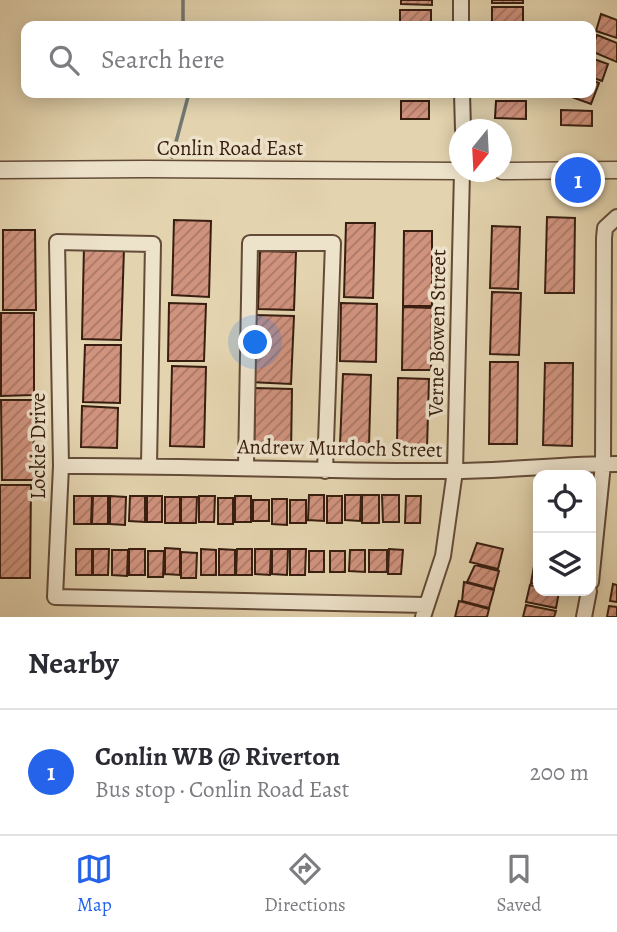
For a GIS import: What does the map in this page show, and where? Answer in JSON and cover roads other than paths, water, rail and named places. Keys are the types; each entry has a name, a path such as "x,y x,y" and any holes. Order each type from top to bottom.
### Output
{"street":[{"path":"461,0 461,21"},
{"path":"462,98 463,119"},
{"name":"Conlin Road East","path":"0,170 449,171"},
{"path":"512,171 617,170"},
{"name":"Verne Bowen Street","path":"424,611 443,556 456,471 461,182"},
{"path":"596,551 610,464 604,238 605,229 617,217"},
{"name":"Lockie Drive","path":"149,466 153,244 57,242 61,466 55,597 424,611"},
{"path":"246,467 250,243 333,243 325,471"},
{"name":"Andrew Murdoch Street","path":"61,466 456,471 610,464"},
{"path":"584,617 588,596"}],"waterway":[{"path":"183,0 183,21"},
{"path":"172,157 188,98"}],"place":[{"name":"Conlin WB @ Riverton","path":"578,180"}]}
